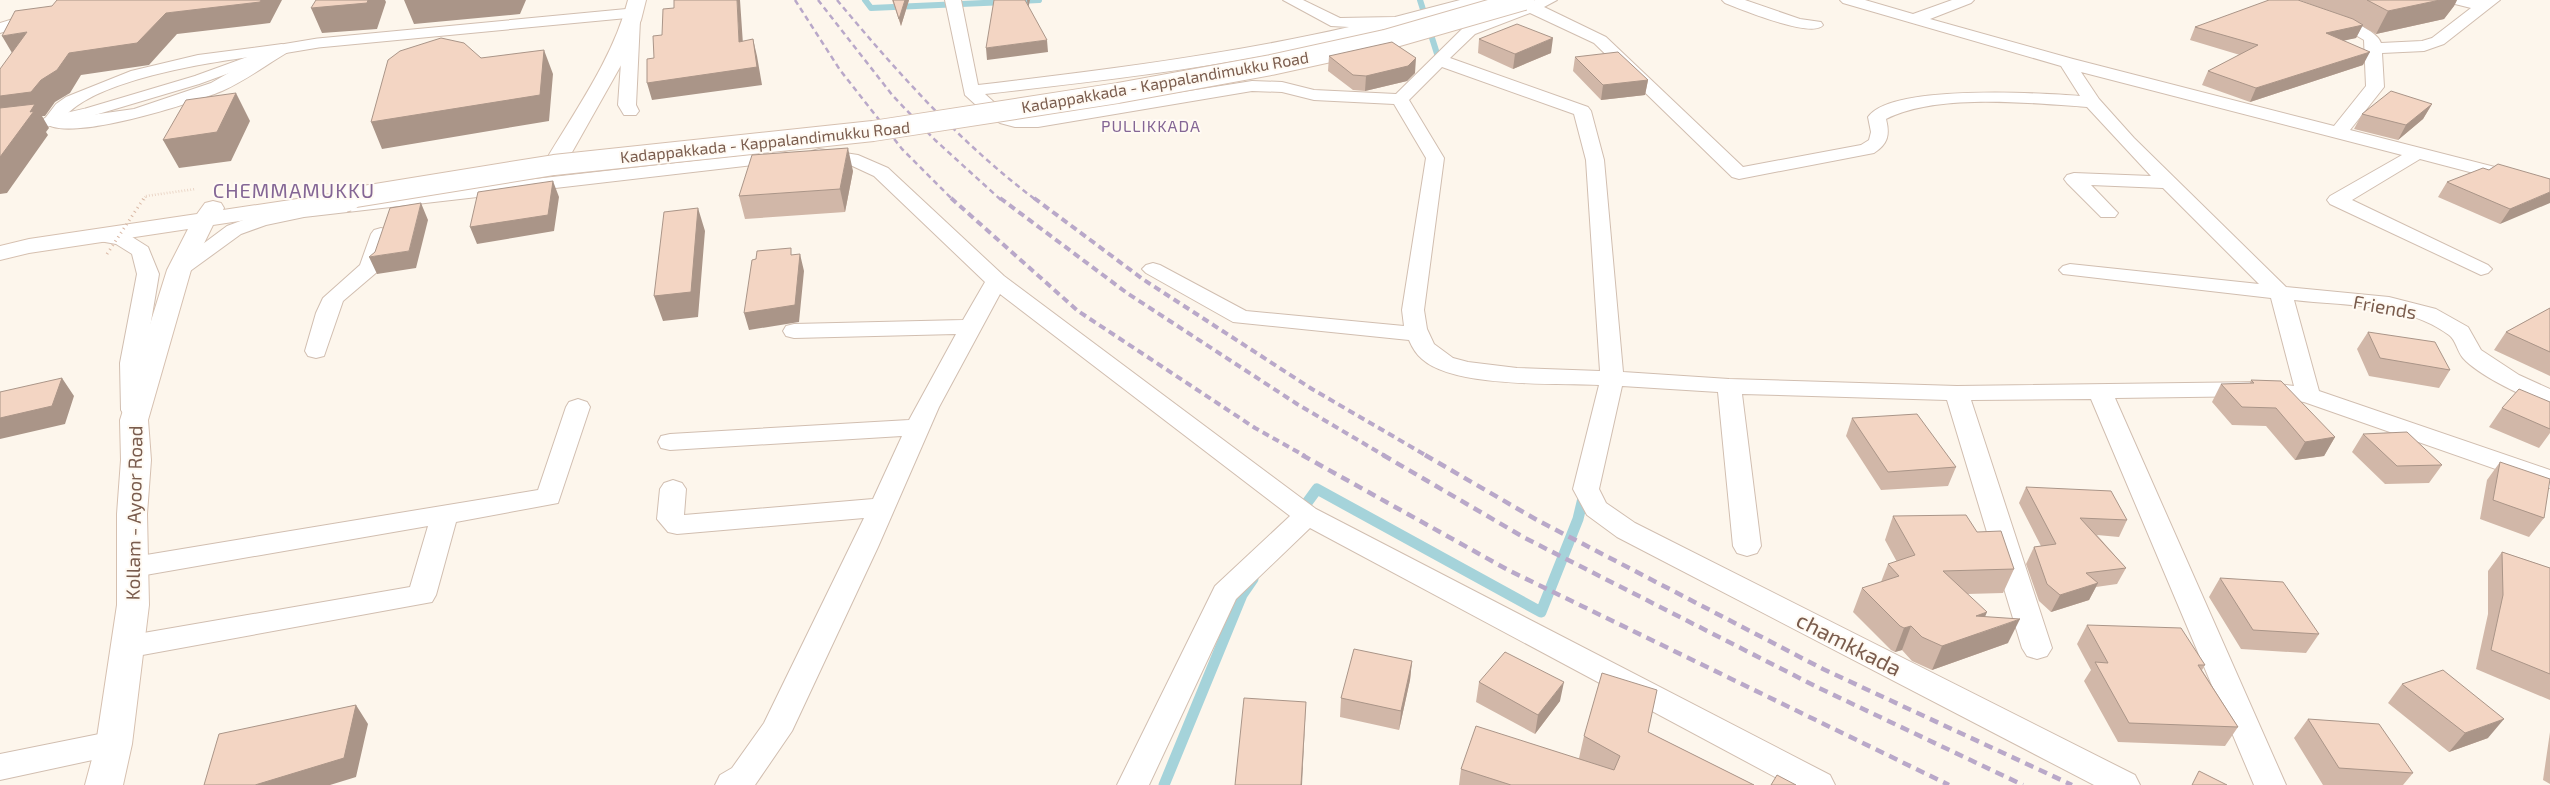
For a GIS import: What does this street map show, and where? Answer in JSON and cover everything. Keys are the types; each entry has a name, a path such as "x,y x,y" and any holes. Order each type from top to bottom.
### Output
{"main road":[{"name":"Kadappakkada - Kappalandimukku Road","path":"0,239 206,206 344,199 554,165 873,131 1118,93 1271,65 1385,40 1535,2"},
{"path":"554,165 614,60 634,11"},
{"name":"Kadappakkada - Kappalandimukku Road","path":"0,252 104,245 206,206"},
{"name":"Kollam - Ayoor Road","path":"104,785 114,744 126,648 134,605 132,514 136,460 134,420 179,270 206,206"}],"street":[{"path":"953,0 971,92 1004,121 1018,123 1038,122 1252,86 1282,87 1314,95 1400,99 1468,31 1535,2 1600,40 1739,173 1867,149 1877,143 1880,132 1877,117 1886,110 1928,102 1994,97 2092,102"},
{"path":"1291,0 1337,23 1395,22"},
{"path":"1420,0 1426,15"},
{"path":"971,92 1112,74 1274,49 1426,15 1478,0"},
{"path":"1730,0 1798,23 1815,25"},
{"path":"1848,0 2068,63 2337,134 2550,187"},
{"path":"1914,19 1966,0"},
{"path":"2276,0 2353,27 2372,38 2375,87 2337,134"},
{"path":"2456,0 2488,4"},
{"path":"2374,48 2424,46 2438,42 2488,4"},
{"path":"630,111 627,105 634,11"},
{"path":"0,28 49,13"},
{"path":"282,49 217,87 138,113 109,119 62,124 52,121 66,104 101,87 143,72 225,54 282,49"},
{"path":"1439,60 1582,110 1595,160 1612,378"},
{"path":"2068,63 2092,102 2281,294 2308,395"},
{"path":"1400,99 1435,158 1413,310 1416,334 1431,355 1455,368 1482,372 1730,386 1957,393 2262,389 2308,395 2550,479"},
{"path":"179,270 234,230 261,220 304,211 809,154 844,155 863,161 881,172 996,281 1307,515 1819,785"},
{"path":"2416,154 2337,200 2481,269"},
{"path":"2108,213 2074,179 2169,182"},
{"path":"316,350 327,313 334,298 370,268 393,201"},
{"path":"104,245 122,239 141,251 148,274 132,363 134,420"},
{"path":"1153,269 1241,317 1416,334"},
{"name":"Friends","path":"2070,270 2281,294 2389,304 2428,314 2460,332 2472,354 2511,380 2550,398"},
{"path":"730,785 743,777 776,731 918,427 996,281"},
{"path":"794,331 971,327"},
{"name":"chamkkada","path":"1612,378 1586,489 1596,508 1626,530 2124,785"},
{"path":"1730,386 1747,546"},
{"path":"2100,391 2270,785"},
{"path":"1957,393 2037,648"},
{"path":"134,567 549,497 578,407"},
{"path":"670,442 918,427"},
{"path":"673,489 670,520 676,525 882,507"},
{"path":"126,648 422,595 446,514"},
{"path":"1132,785 1225,593 1307,515"},
{"path":"0,767 114,744"}],"lane":[{"path":"282,49 318,43 634,11"},
{"path":"34,123 52,121"}],"path":[{"path":"104,245 146,196 206,206"}],"building":[{"path":"57,0 261,0 260,2 166,13 137,43 69,53 57,70 41,80 31,92 0,96 0,69 27,32 2,36 15,11 52,6"},
{"path":"316,0 368,0 367,3 311,8"},
{"path":"674,0 737,0 739,42 753,39 757,67 647,83 647,59 654,58 653,36 662,35 663,9 674,8"},
{"path":"893,0 905,0 899,19"},
{"path":"994,0 1025,0 1047,40 986,48"},
{"path":"2269,0 2298,0 2353,19 2363,25 2326,33 2370,52 2256,88 2208,71 2258,45 2195,27"},
{"path":"2367,0 2440,0 2388,11"},
{"path":"1517,24 1553,38 1515,54 1479,39"},
{"path":"441,38 464,43 481,58 544,50 540,95 371,122 388,60 400,51"},
{"path":"1392,42 1416,58 1408,66 1366,76 1353,75 1329,56"},
{"path":"1618,52 1648,80 1603,85 1575,57"},
{"path":"2391,91 2432,104 2406,125 2362,114"},
{"path":"236,93 217,132 163,140 186,100"},
{"path":"35,104 30,112 34,111 0,157 0,108"},
{"path":"848,148 840,189 739,196 752,155"},
{"path":"2498,164 2550,179 2550,192 2510,209 2447,182 2483,168 2489,170"},
{"path":"553,181 548,215 470,227 478,192"},
{"path":"421,203 409,251 369,257 375,252 390,208"},
{"path":"698,208 691,292 654,296 664,212"},
{"path":"791,248 791,255 800,254 795,305 744,313 752,260 756,259 757,251"},
{"path":"2550,308 2550,352 2506,332"},
{"path":"2368,332 2435,342 2450,370 2380,358"},
{"path":"62,378 52,406 0,418 0,392"},
{"path":"2251,380 2281,381 2335,437 2305,442 2276,408 2242,407 2221,384 2254,383"},
{"path":"2519,389 2550,402 2550,429 2502,408"},
{"path":"1917,414 1956,467 1888,472 1852,418"},
{"path":"2407,432 2442,465 2397,466 2363,434"},
{"path":"2500,462 2550,479 2544,518 2493,500"},
{"path":"2026,487 2111,491 2127,520 2080,518 2126,568 2086,573 2098,583 2060,595 2047,584 2034,547 2056,544"},
{"path":"1966,515 1977,532 2001,531 2014,569 1943,571 1987,612 1976,616 2020,619 1942,646 1922,637 1911,626 1904,628 1900,626 1862,588 1899,576 1888,564 1915,555 1893,516"},
{"path":"2502,552 2550,568 2550,674 2491,650 2503,595"},
{"path":"2220,578 2283,582 2319,634 2253,630"},
{"path":"2087,625 2181,628 2205,665 2198,665 2238,727 2129,723 2095,662 2108,663"},
{"path":"1354,649 1412,661 1401,711 1341,698"},
{"path":"1505,652 1564,682 1538,715 1479,682"},
{"path":"2443,670 2504,719 2465,733 2402,684"},
{"path":"1602,673 1657,690 1648,732 1754,785 1511,785 1461,769 1476,726 1614,770 1620,756 1584,736"},
{"path":"1244,698 1306,702 1301,785 1235,785"},
{"path":"356,705 344,758 255,785 204,785 219,734"},
{"path":"2308,719 2379,724 2413,773 2339,768"},
{"path":"2199,771 2227,785 2192,785"},
{"path":"1777,775 1796,785 1771,785"}],"waterway":[{"path":"865,0 871,8 1006,2"},
{"path":"1019,1 1039,0"},
{"path":"1420,0 1439,60 1443,61"},
{"path":"1301,511 1317,489 1541,612 1578,519 1584,494"},
{"path":"1164,785 1242,595 1253,579"}],"railway":[{"path":"795,0 840,70 902,149 951,198"},
{"path":"818,0 893,96 935,140 1001,200"},
{"path":"837,0 930,106 981,155 1036,200"},
{"path":"951,198 1078,311 1255,428 1305,456"},
{"path":"1000,198 1127,293 1297,404 1385,456"},
{"path":"1034,198 1144,280 1312,389 1427,456"},
{"path":"1302,455 1508,570 1949,785"},
{"path":"1383,455 1525,538 1819,688 2023,785"},
{"path":"1425,455 1537,520 1823,669 2072,785"}],"district":[{"name":"PULLIKKADA","path":"1151,126"},
{"name":"CHEMMAMUKKU","path":"294,191"}]}
